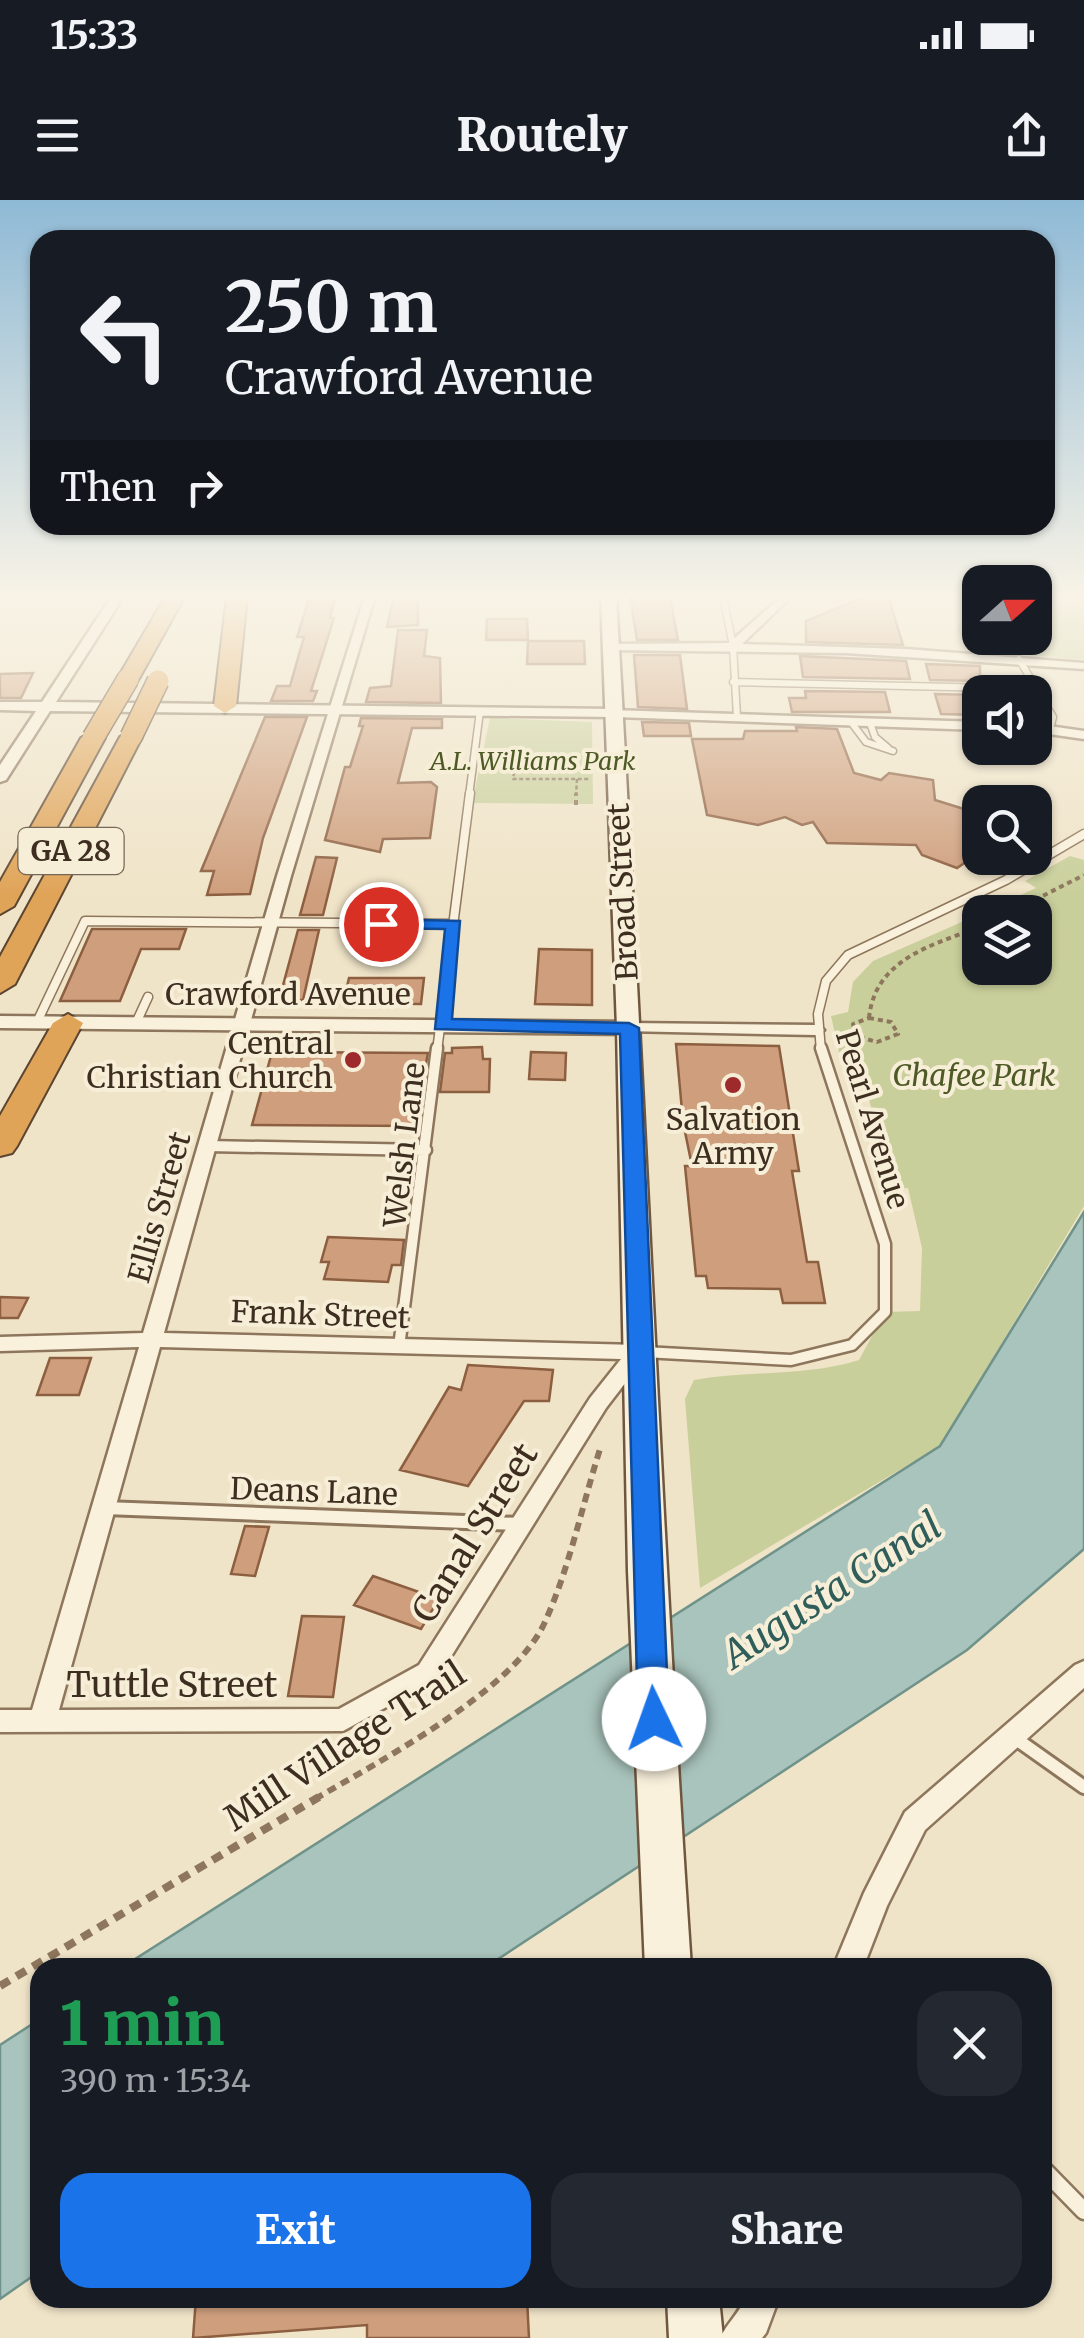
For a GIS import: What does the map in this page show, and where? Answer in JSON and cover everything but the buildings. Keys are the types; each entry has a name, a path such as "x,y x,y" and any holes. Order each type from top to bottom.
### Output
{"highway":[{"name":"GA 28","path":"0,906 118,696"},
{"name":"GA 28","path":"5,974 151,696"},
{"path":"225,706 226,696"},
{"path":"0,1146 53,1022"}],"main road":[{"name":"Broad Street","path":"614,696 646,1571 667,1958"},
{"path":"694,2308 696,2338"}],"street":[{"path":"0,777 55,696"},
{"name":"Ellis Street","path":"42,1720 105,1508 204,1146 338,696"},
{"path":"0,706 334,707 962,726"},
{"path":"1052,729 1084,735"},
{"name":"Crawford Avenue","path":"0,1022 816,1030"},
{"name":"Frank Street","path":"0,1344 150,1340 638,1352"},
{"name":"Canal Street","path":"343,1720 428,1672 598,1403 638,1352"},
{"path":"852,1958 874,1902 916,1821 1084,1672"},
{"name":"Tuttle Street","path":"0,1721 343,1720"},
{"path":"738,2338 754,2321 759,2308"}],"lane":[{"path":"735,696 737,716"},
{"name":"Welsh Lane","path":"399,1346 480,711"},
{"path":"851,722 866,742 892,751 875,737 870,723"},
{"name":"Pearl Avenue","path":"638,1352 791,1360 852,1345 885,1312 886,1247 870,1187 850,1149 816,1030 827,972 848,954 1032,870 1084,834"},
{"path":"53,1022 86,920 454,924"},
{"path":"136,1022 148,997"},
{"path":"204,1146 426,1150"},
{"name":"Deans Lane","path":"105,1508 520,1524"},
{"path":"1012,1736 1084,1786"},
{"path":"1052,2178 1084,2211"}],"path":[{"path":"517,753 513,779 590,780"},
{"path":"576,779 576,805"},
{"path":"1045,895 1084,875"},
{"path":"870,1018 873,987 887,969 962,934"},
{"path":"870,1018 891,1022 898,1034 877,1042 856,1036 853,1024 870,1018"},
{"name":"Mill Village Trail","path":"47,1958 373,1766 468,1704 516,1661 543,1626 600,1449"},
{"name":"Mill Village Trail","path":"0,1986 30,1968"}],"green space":[{"name":"A.L. Williams Park","path":"490,718 592,722 593,804 472,803"},
{"name":"Chafee Park","path":"1070,856 1084,860 1084,1206 940,1446 700,1588 685,1399 694,1380 818,1369 859,1360 885,1312 920,1311 922,1248 908,1188 886,1189 874,1163 892,1158 879,1135 856,1054 839,1052 831,1016 848,1012 853,982 873,961 962,922 962,985 1052,985 1052,895 1021,895 1036,888 1025,881 1036,875 1052,875 1052,866"}],"water":[{"name":"Augusta Canal","path":"1084,1212 1084,1549 967,1650 500,1958 137,1958 940,1446"},
{"path":"30,2026 30,2278 0,2299 0,2045"}],"place":[{"name":"Central Christian Church","path":"353,1060"},
{"name":"Salvation Army","path":"733,1085"}],"route":[{"path":"381,924 454,924 442,1025 629,1028 654,1719"}]}
